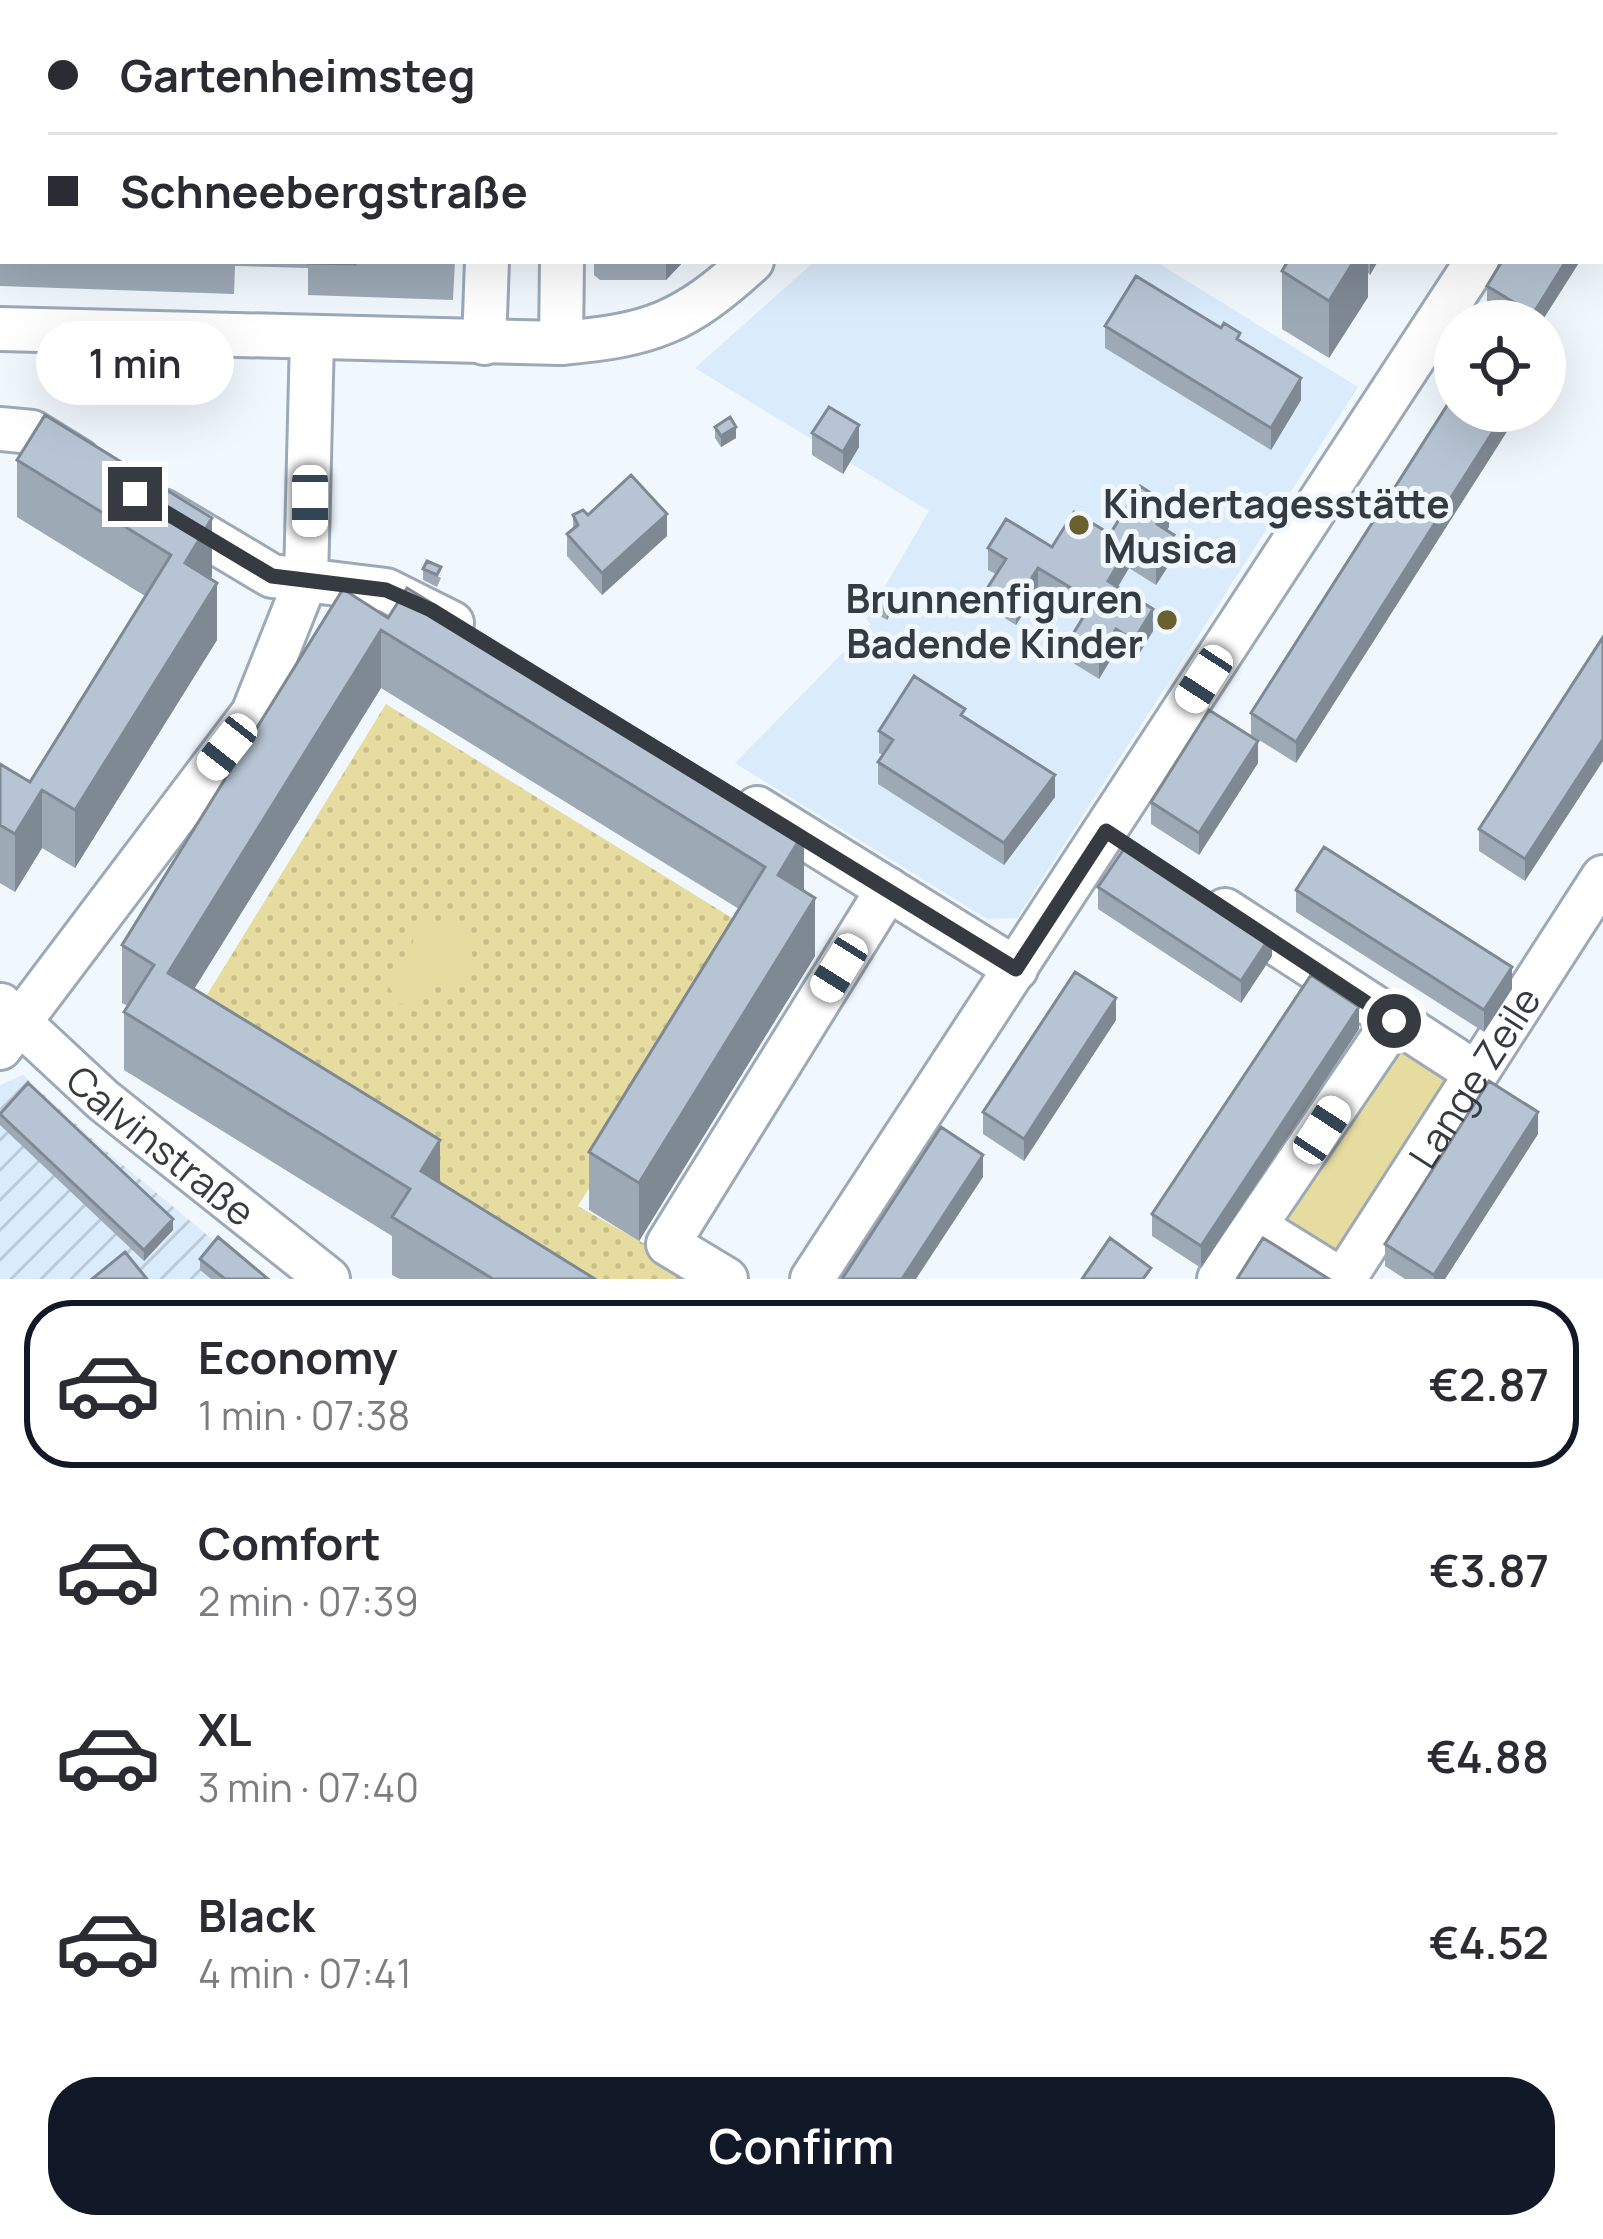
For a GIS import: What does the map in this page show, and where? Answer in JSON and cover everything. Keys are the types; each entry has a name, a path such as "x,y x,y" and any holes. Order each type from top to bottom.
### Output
{"street":[{"path":"484,343 487,264"},
{"path":"561,343 562,264"},
{"path":"0,329 561,343 626,337 664,324 703,306 749,264"},
{"path":"812,1279 1475,264"},
{"path":"6,1025 253,713 306,580 312,338"},
{"path":"0,428 32,432 254,569 386,590 489,645"},
{"path":"720,785 1016,969"},
{"path":"1106,831 1144,856"},
{"name":"Lange Zeile","path":"1342,1279 1603,877"},
{"path":"1183,882 1476,1073"},
{"path":"725,1279 668,1244 888,890"},
{"path":"1219,1279 1394,1021"},
{"name":"Calvinstraße","path":"6,1025 328,1279"},
{"path":"1256,1227 1342,1279"}],"shaded area":[{"path":"812,264 1160,264 1358,387 1017,918 987,919 735,763 871,624 866,619 929,511 695,368"},
{"path":"386,704 750,929 578,1206 707,1279 520,1279 186,1029"},
{"path":"448,920 466,930 474,961 456,980 430,984 416,1012 398,1002 380,972 410,963 414,934 428,922"},
{"path":"1407,1044 1451,1076 1336,1258 1286,1234 1281,1209 1392,1046"},
{"path":"23,1075 260,1279 0,1279 0,1085"}],"building":[{"path":"1286,264 1352,264 1329,301 1282,271"},
{"path":"1500,264 1564,264 1542,300 1510,300 1487,286"},
{"path":"1136,276 1221,328 1224,323 1240,333 1237,339 1301,378 1271,428 1105,326"},
{"path":"829,407 859,425 843,452 812,433"},
{"path":"45,415 212,518 185,563 217,583 75,810 42,790 15,834 0,825 0,764 30,782 171,555 17,460"},
{"path":"730,417 736,427 721,436 715,427"},
{"path":"1434,426 1434,432 1493,432 1296,742 1251,713"},
{"path":"631,475 667,514 602,573 567,534 578,525 573,515 583,510 588,515"},
{"path":"1140,486 1169,505 1157,524 1174,535 1156,563 1129,546 1108,581 1153,609 1134,640 1116,629 1099,657 1070,639 1093,601 1038,568 1016,603 988,587 1006,559 988,548 1006,519 1052,547 1074,512 1110,534"},
{"path":"427,561 441,567 437,575 423,569"},
{"path":"407,588 804,832 778,875 815,898 639,1183 589,1152 765,867 381,630 168,973 440,1140 421,1171 595,1279 493,1279 392,1217 410,1189 124,1012 154,965 122,945 343,589 388,618"},
{"path":"879,592 892,599 887,609 873,601"},
{"path":"1603,637 1603,739 1525,859 1479,829"},
{"path":"914,676 965,709 961,715 1055,775 1004,843 878,762 893,740 879,731"},
{"path":"1209,710 1258,741 1199,833 1151,802"},
{"path":"1130,840 1272,934 1241,981 1098,887"},
{"path":"1324,847 1512,967 1484,1010 1296,890"},
{"path":"1075,972 1116,998 1024,1139 983,1112"},
{"path":"1311,975 1359,1007 1201,1246 1152,1214"},
{"path":"1489,1081 1538,1112 1434,1275 1385,1244"},
{"path":"28,1083 173,1219 144,1250 0,1114"},
{"path":"941,1127 983,1155 902,1279 842,1279"},
{"path":"218,1237 268,1279 225,1279 200,1259"},
{"path":"1110,1238 1151,1268 1143,1279 1082,1279"},
{"path":"1263,1238 1329,1279 1237,1279"},
{"path":"125,1252 147,1279 92,1279"}],"place":[{"name":"Kindertagesstätte Musica","path":"1079,525"},
{"name":"Brunnenfiguren Badende Kinder","path":"1167,620"}],"route":[{"path":"135,494 254,569 272,576 386,590 431,610 1016,969 1106,831 1394,1021"}]}
